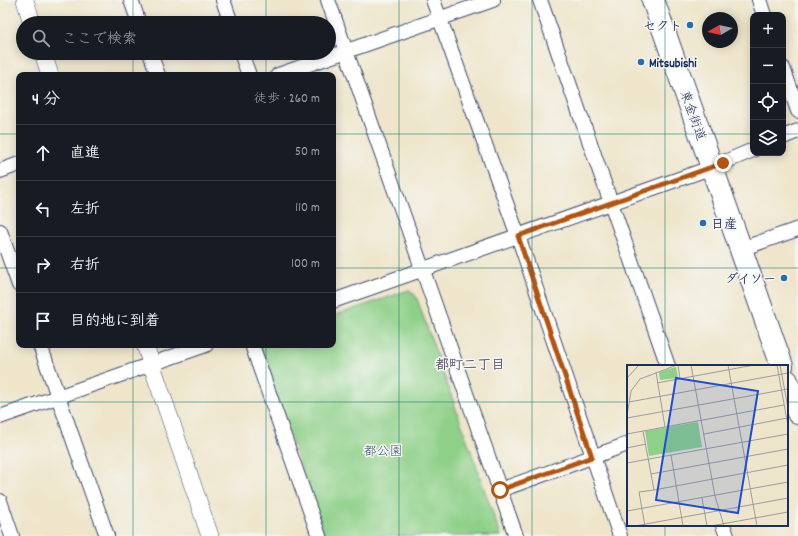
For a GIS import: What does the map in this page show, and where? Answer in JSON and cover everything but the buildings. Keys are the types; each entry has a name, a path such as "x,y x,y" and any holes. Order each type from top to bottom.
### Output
{"highway":[{"name":"東金街道","path":"652,0 713,167 782,365"},
{"path":"790,387 798,413"}],"street":[{"path":"25,0 30,16"},
{"path":"131,0 137,16"},
{"path":"223,0 229,16"},
{"path":"328,0 333,16"},
{"path":"433,0 518,236 620,536"},
{"path":"336,55 493,0"},
{"path":"540,0 668,365"},
{"path":"759,0 763,12"},
{"path":"336,24 516,536"},
{"path":"45,60 49,72"},
{"path":"153,60 157,72"},
{"path":"244,60 248,72"},
{"path":"287,72 322,60"},
{"path":"786,77 798,111"},
{"path":"786,136 798,131"},
{"path":"336,300 713,167 750,151"},
{"path":"0,171 16,165"},
{"path":"741,249 798,229"},
{"path":"0,231 16,276"},
{"path":"41,348 107,536"},
{"path":"146,348 210,536"},
{"path":"0,417 197,348"},
{"path":"253,348 319,536"},
{"path":"500,490 627,444"},
{"path":"1,508 12,536"},
{"path":"723,526 727,536"}],"green space":[{"name":"都公園","path":"409,290 416,296 501,536 325,536 259,348 336,348 336,315"}],"place":[{"name":"セクト","path":"690,25"},
{"name":"Mitsubishi","path":"641,62"},
{"name":"日産","path":"703,223"},
{"name":"ダイソー","path":"784,278"}],"district":[{"name":"都町二丁目","path":"470,364"}],"route":[{"path":"500,490 592,457 518,236 723,163"}]}
